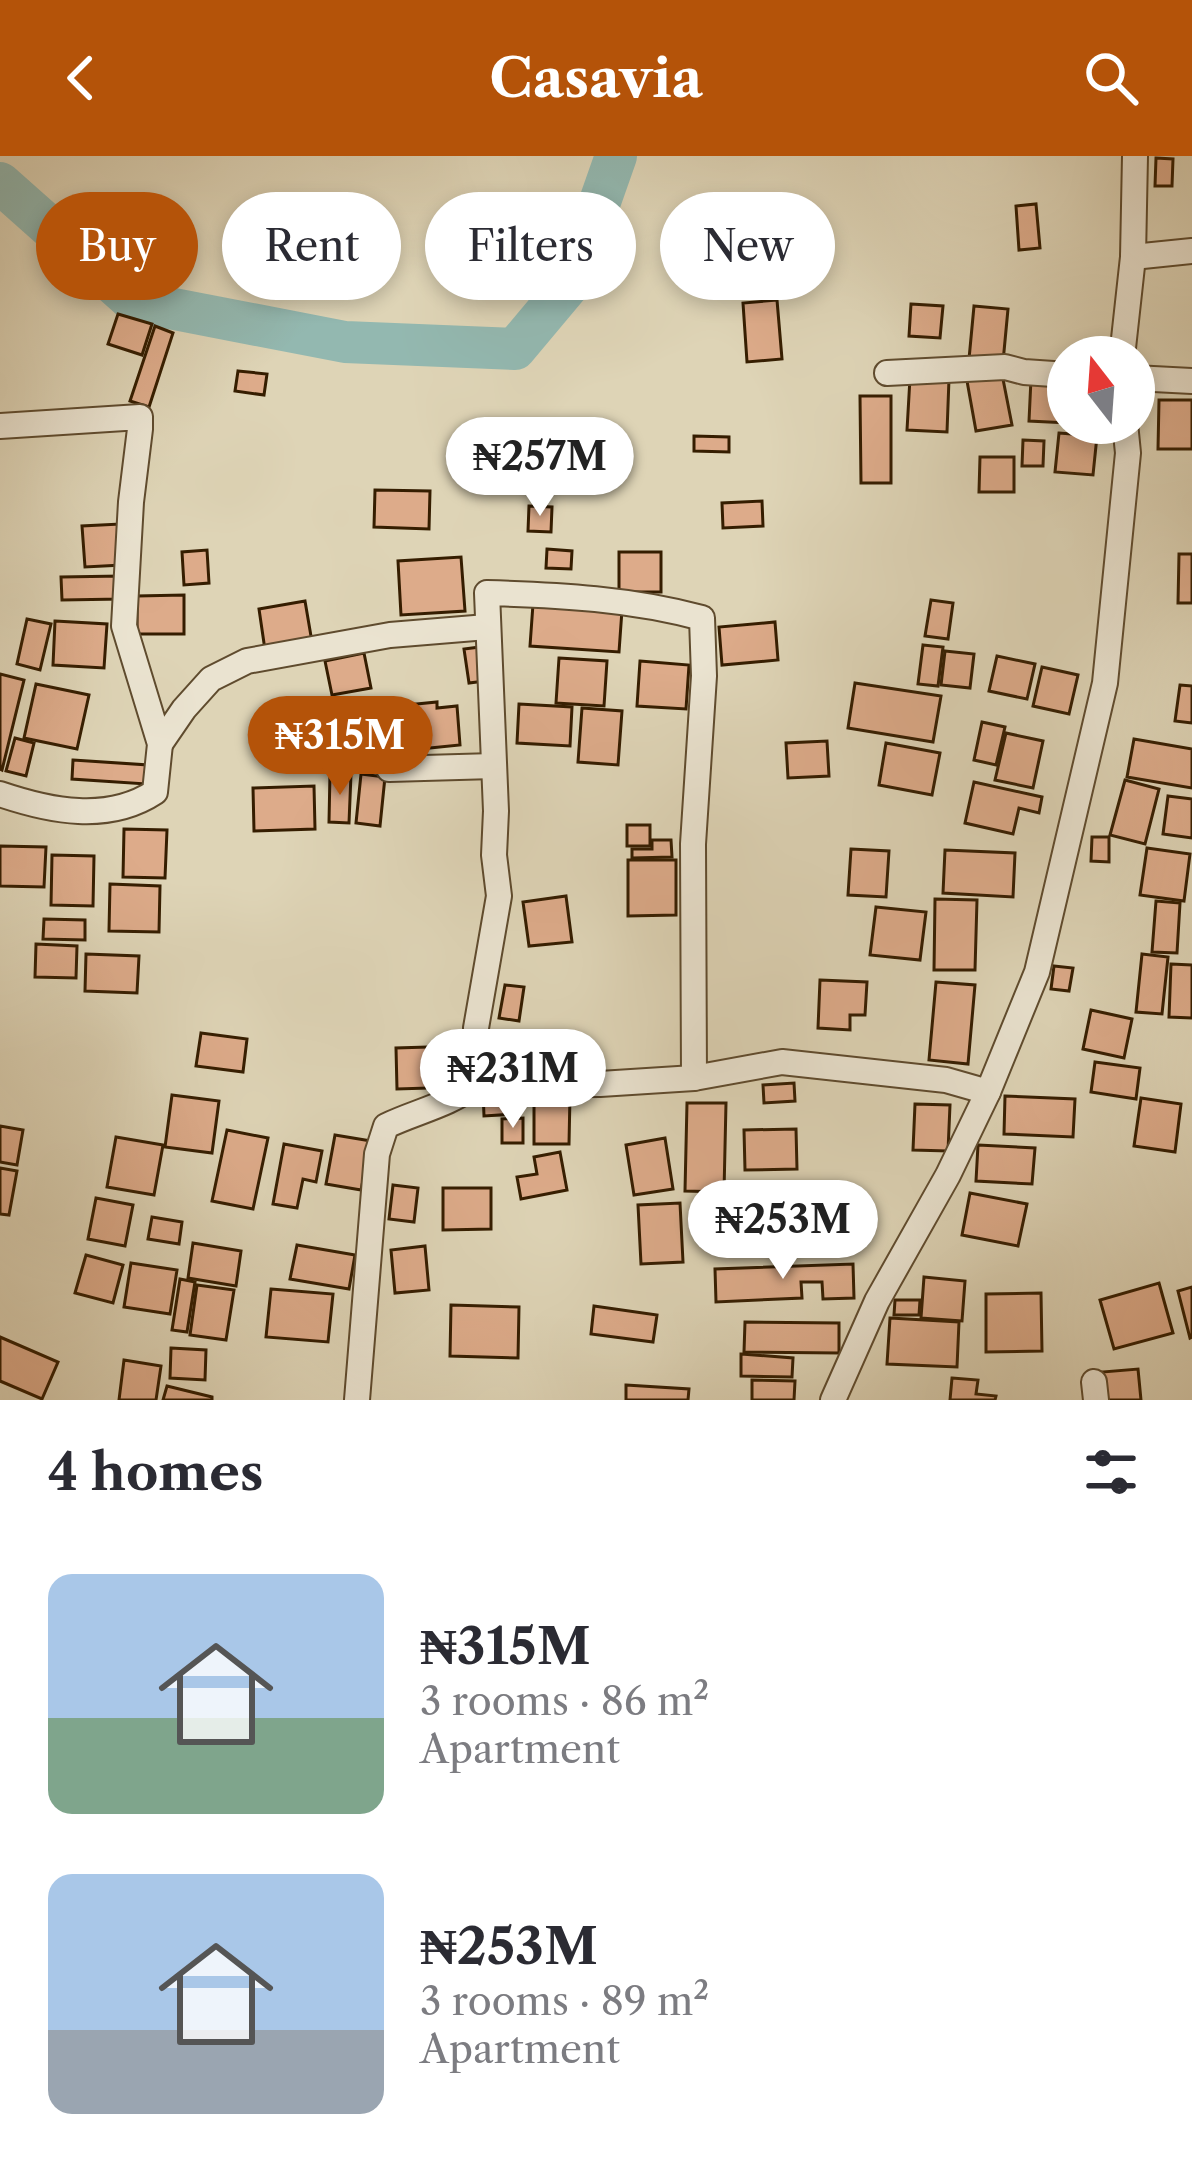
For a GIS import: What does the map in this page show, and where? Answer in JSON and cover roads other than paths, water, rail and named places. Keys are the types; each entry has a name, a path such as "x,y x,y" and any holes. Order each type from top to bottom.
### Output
{"street":[{"path":"1124,336 1133,257 1135,156"},
{"path":"1133,257 1192,251"},
{"path":"887,373 1005,368 1047,374"},
{"path":"1155,379 1192,381"},
{"path":"0,426 140,417 124,626 160,744 154,792 140,802 100,812 39,807 0,794"},
{"path":"832,1400 877,1300 988,1092 1037,972 1105,682 1127,444"},
{"path":"475,1085 476,1028 499,896 487,593 571,596 703,618 691,912 694,1078"},
{"path":"160,744 211,679 247,661 390,634 487,627"},
{"path":"389,769 494,766"},
{"path":"357,1400 374,1176 386,1126 410,1114 460,1096 475,1085 694,1078 782,1062 946,1079 988,1092"}],"waterway":[{"path":"0,183 133,301 345,342 515,349 572,281 616,156"}]}
